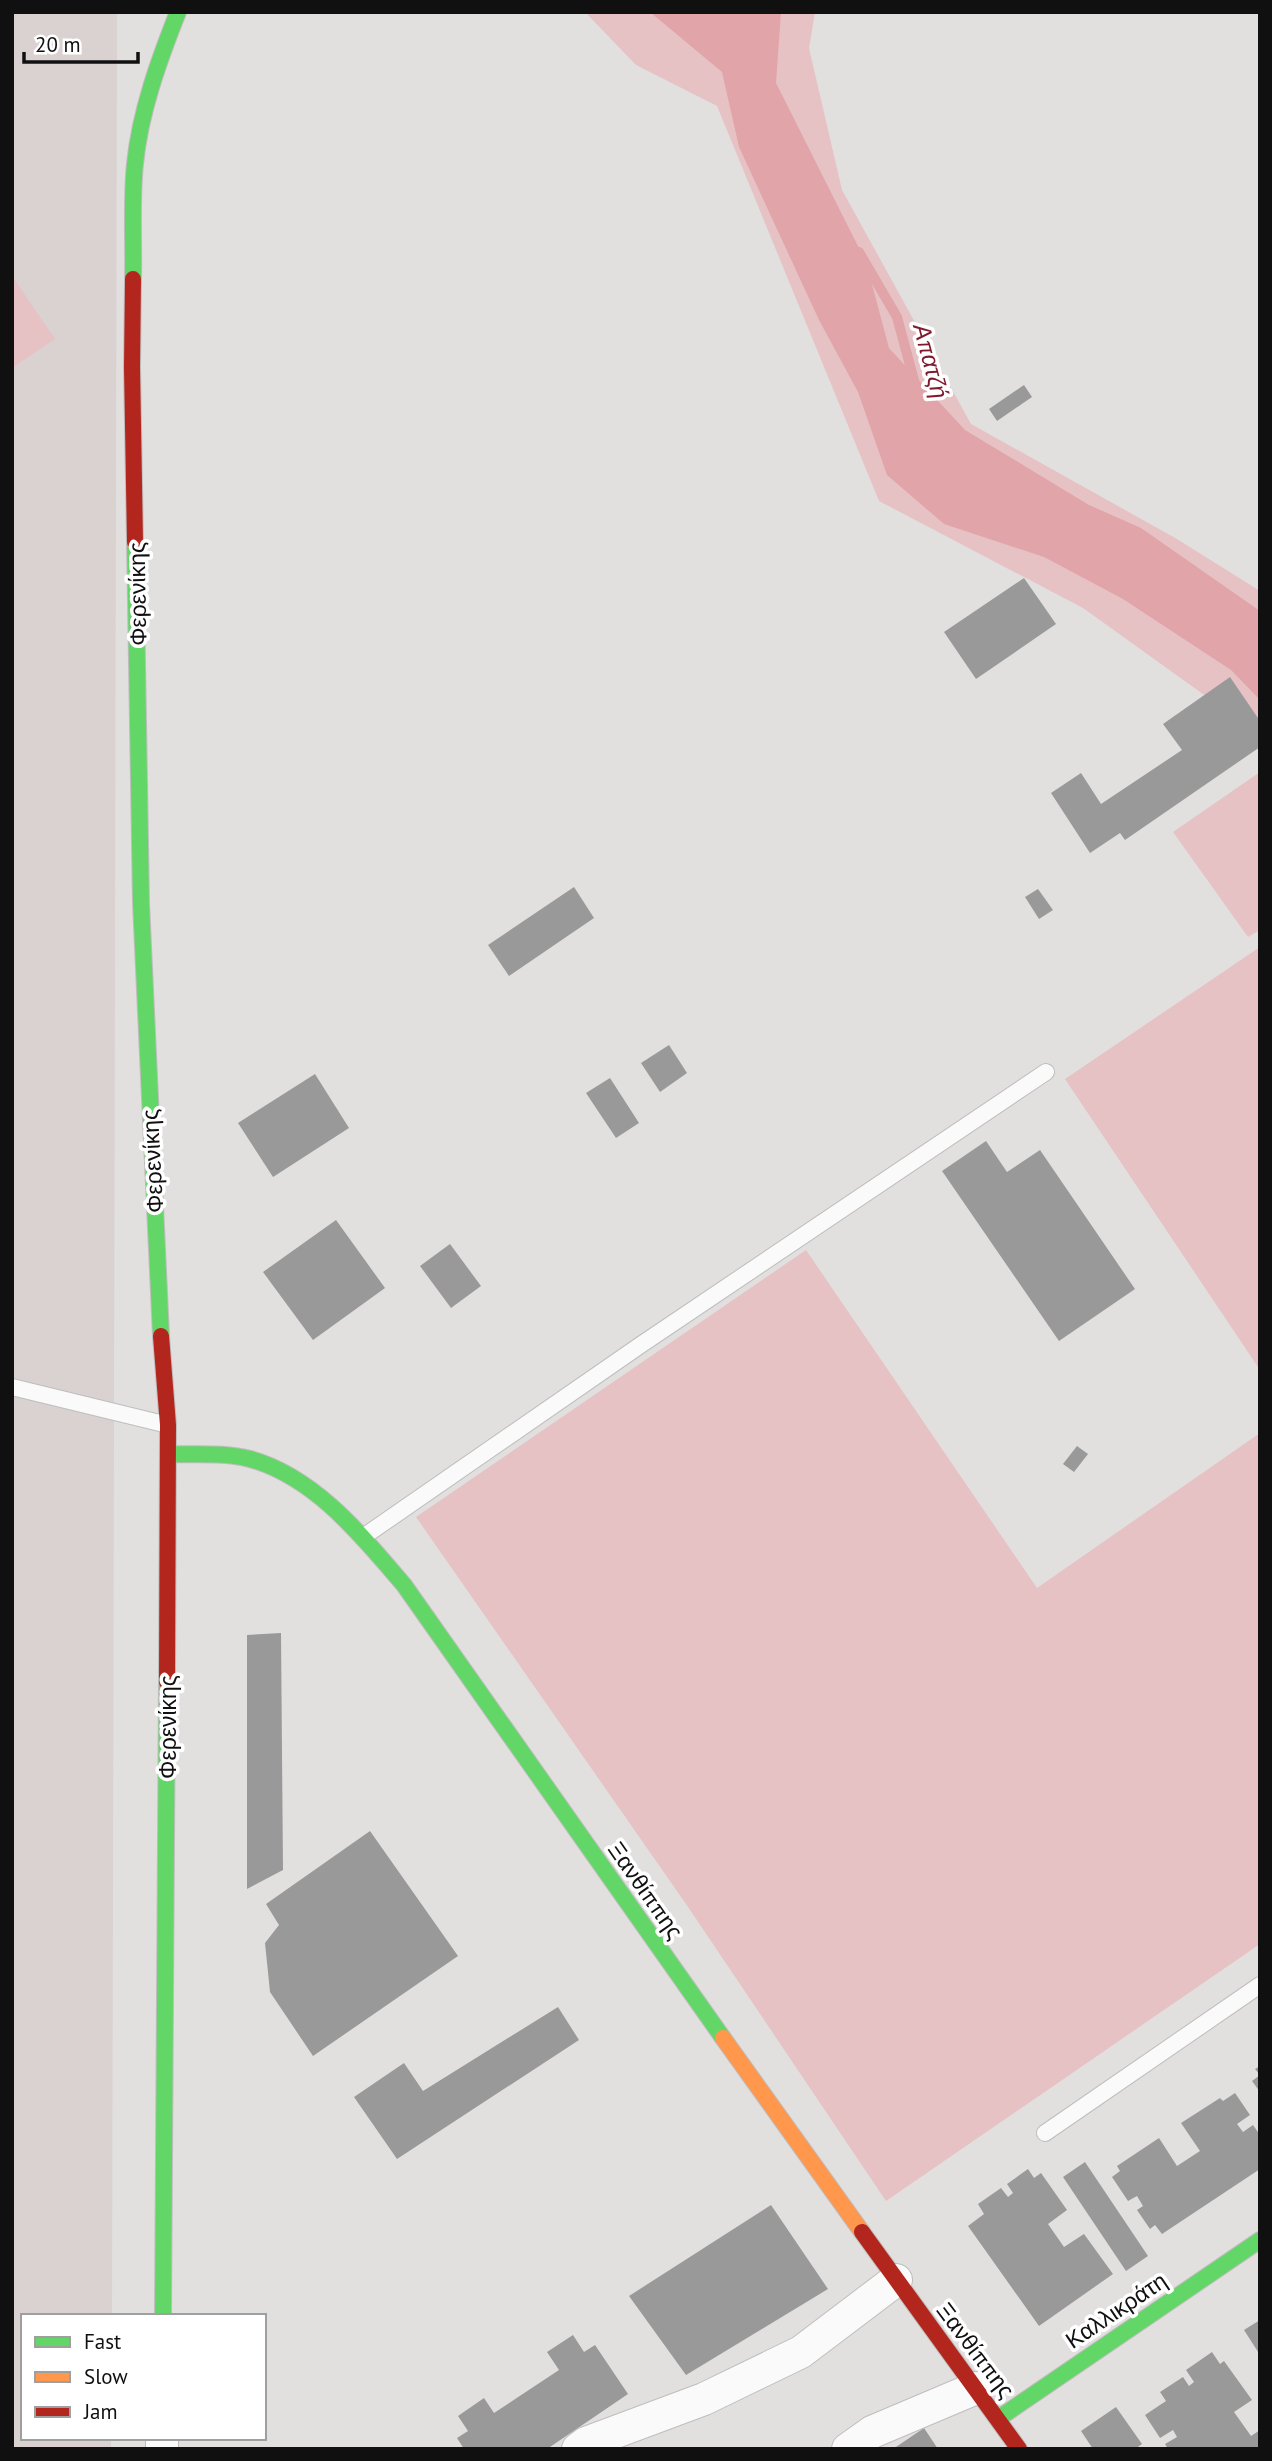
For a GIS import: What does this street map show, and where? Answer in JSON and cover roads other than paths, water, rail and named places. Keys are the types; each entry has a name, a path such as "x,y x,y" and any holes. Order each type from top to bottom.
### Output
{"street":[{"name":"Φερενίκης","path":"163,2314 169,1454 158,1291 141,903 132,367 135,165 148,94 177,12"},
{"name":"Ξανθίππης","path":"169,1454 249,1459 272,1467 299,1483 351,1524 363,1537 412,1596 776,2114 1019,2449"},
{"name":"Καλλικράτη","path":"999,2418 1260,2240"},
{"path":"578,2449 586,2443 704,2399 801,2352 896,2280"},
{"path":"848,2449 872,2432 976,2388"}],"lane":[{"path":"363,1537 642,1344 1046,1072"},
{"path":"12,1387 168,1425"},
{"path":"1045,2133 1260,1984"}],"waterway":[{"name":"Απατζή","path":"859,252 897,317 915,384"}]}
